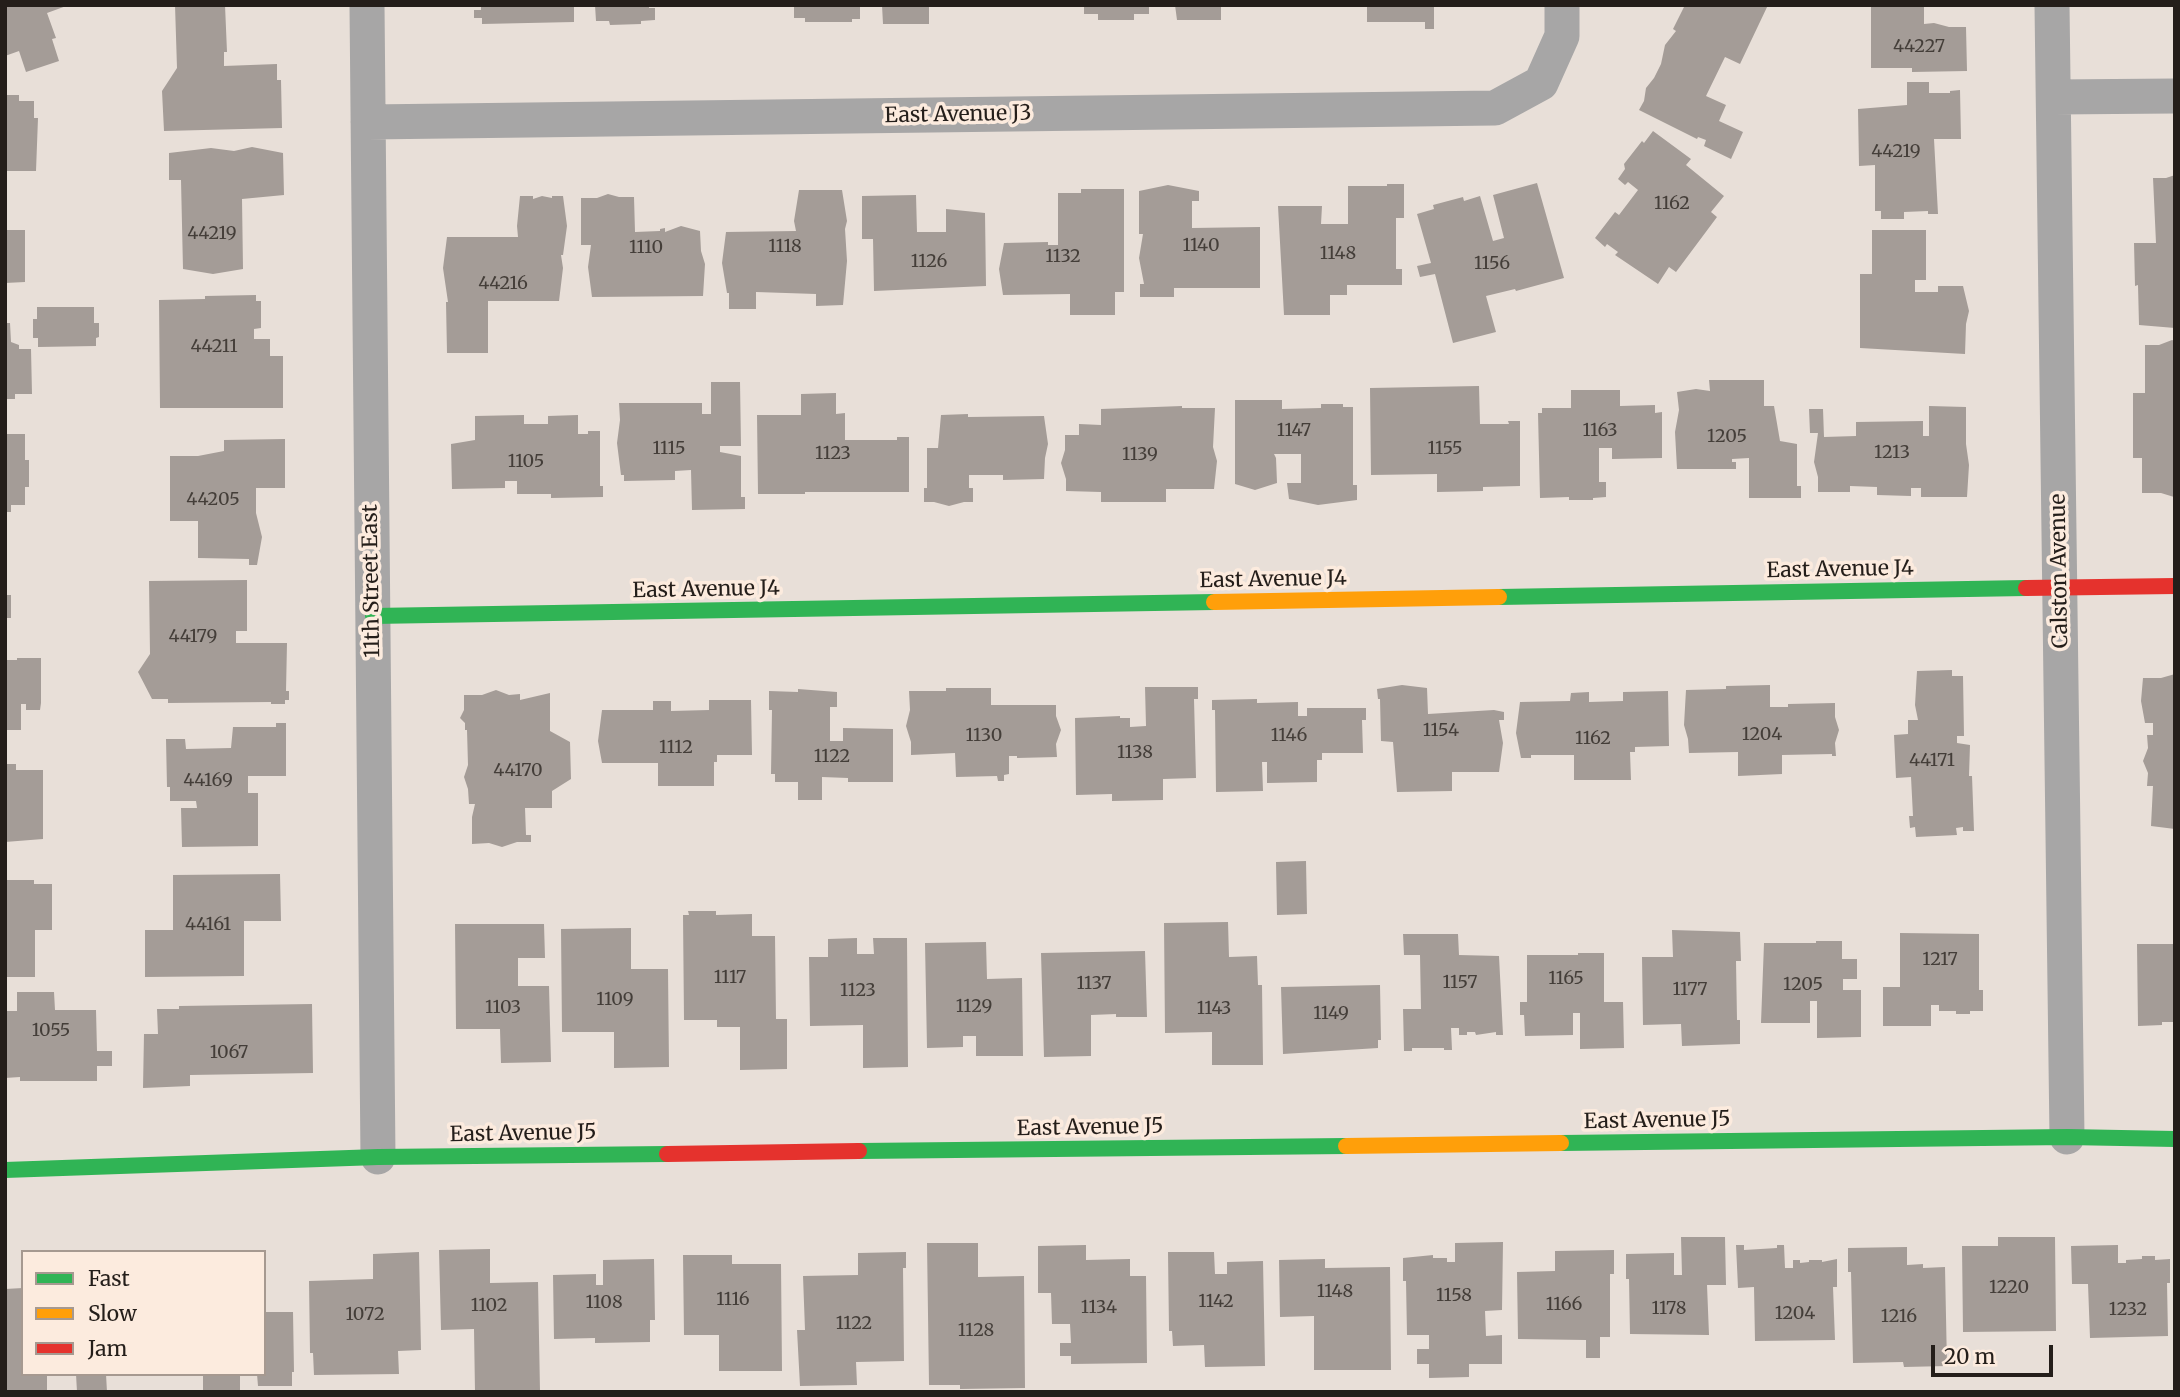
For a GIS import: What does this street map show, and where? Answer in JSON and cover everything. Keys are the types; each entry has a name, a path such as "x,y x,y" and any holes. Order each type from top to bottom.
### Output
{"street":[{"name":"11th Street East","path":"367,5 378,1157"},
{"name":"East Avenue J3","path":"368,122 1495,108 1541,83 1562,36 1562,5"},
{"name":"Calston Avenue","path":"2052,5 2067,1138"},
{"path":"2054,97 2175,96"},
{"name":"East Avenue J4","path":"373,616 2175,586"},
{"name":"East Avenue J5","path":"5,1170 378,1157 2175,1139"}],"building":[{"path":"5,5 69,5 47,13 56,38 52,39 59,61 26,72 19,51 5,56"},
{"path":"175,5 225,5 227,52 224,52 224,66 277,64 277,80 281,80 282,128 164,131 162,91 177,68"},
{"path":"481,5 574,5 574,22 482,24 482,18 474,18 474,10 481,10"},
{"path":"595,5 649,5 649,8 655,8 655,20 641,21 641,24 610,25 609,21 596,21"},
{"path":"794,5 860,5 860,19 852,19 852,22 805,22 805,18 794,18"},
{"path":"882,5 929,5 929,24 883,24"},
{"path":"1084,5 1149,5 1149,14 1134,14 1134,20 1098,20 1098,14 1084,14"},
{"path":"1175,5 1221,5 1221,20 1177,20"},
{"path":"1367,5 1434,5 1434,29 1425,29 1425,22 1367,22"},
{"path":"1685,5 1768,5 1740,64 1725,57 1706,96 1726,105 1719,121 1743,132 1731,159 1704,146 1706,140 1697,139 1639,110 1646,88 1661,64 1665,45 1676,31 1673,29"},
{"path":"1871,5 1924,5 1924,24 1966,27 1967,71 1912,72 1912,68 1871,68"},
{"path":"1907,82 1929,82 1929,93 1960,90 1961,139 1934,139 1938,214 1928,214 1928,211 1904,212 1904,219 1881,219 1881,211 1875,211 1875,165 1859,166 1858,109 1907,105"},
{"path":"5,95 19,95 19,101 34,101 34,118 38,118 36,171 5,171"},
{"path":"1653,131 1691,159 1686,165 1724,196 1711,212 1717,217 1676,272 1669,267 1658,284 1615,255 1618,252 1607,244 1605,247 1595,238 1615,212 1619,215 1638,190 1628,182 1625,185 1618,179 1625,169 1624,164"},
{"path":"252,147 283,153 284,195 242,199 243,269 213,274 183,269 181,180 169,180 169,153 211,148 234,151"},
{"path":"2175,175 2175,328 2139,325 2134,243 2156,243 2153,178"},
{"path":"1537,183 1564,278 1486,296 1496,332 1453,343 1435,274 1420,277 1417,266 1431,263 1417,214 1434,209 1433,205 1463,197 1464,201 1480,196 1493,241 1504,238 1493,195"},
{"path":"1404,184 1404,218 1396,218 1396,269 1402,269 1402,285 1347,285 1347,295 1330,295 1330,315 1284,315 1278,206 1322,206 1321,224 1348,224 1348,186"},
{"path":"1168,185 1199,191 1199,201 1192,201 1192,228 1260,227 1260,288 1174,288 1174,297 1140,297 1140,284 1144,284 1139,258 1143,234 1139,234 1139,191"},
{"path":"1081,189 1124,189 1124,292 1115,292 1115,315 1070,315 1070,294 1003,295 999,269 1004,243 1048,242 1048,245 1058,245 1058,193 1081,193"},
{"path":"799,190 842,190 847,221 843,305 816,306 816,294 756,292 756,309 729,309 729,293 722,263 726,232 796,231 794,221"},
{"path":"608,194 634,197 635,232 660,231 665,228 665,232 681,226 700,231 705,264 703,296 592,297 588,267 591,245 581,245 581,198 597,198"},
{"path":"916,195 917,232 946,232 946,209 985,213 986,286 874,291 873,239 862,239 862,196"},
{"path":"520,196 533,196 533,199 563,196 567,226 561,255 563,268 559,301 488,301 488,353 447,353 448,302 443,268 447,237 518,237"},
{"path":"5,230 25,230 25,282 5,283"},
{"path":"1872,230 1926,230 1926,280 1915,280 1915,292 1938,292 1938,286 1963,286 1969,311 1965,354 1860,348 1860,274 1872,274"},
{"path":"256,295 256,301 261,301 261,328 254,329 254,339 270,339 270,356 283,356 283,408 160,408 159,300"},
{"path":"37,307 94,307 94,323 99,323 96,346 38,347 38,338 33,338 33,319 37,319"},
{"path":"5,323 10,323 11,342 19,345 19,349 31,349 32,394 15,394 15,399 5,399"},
{"path":"2175,341 2174,497 2161,493 2142,493 2142,458 2133,458 2133,393 2145,393 2145,345 2159,345"},
{"path":"1709,380 1764,380 1764,406 1774,406 1780,441 1797,444 1797,486 1801,486 1801,498 1749,498 1749,458 1732,459 1732,462 1736,462 1736,469 1677,469 1677,392 1696,389 1710,391"},
{"path":"711,382 740,382 741,446 720,446 720,452 741,456 741,497 745,497 745,509 692,510 691,470 675,471 675,480 624,481 617,443 619,403 702,403 702,414 711,414"},
{"path":"1479,386 1480,424 1509,424 1508,421 1520,421 1520,486 1483,487 1483,491 1437,492 1437,474 1371,475 1370,388"},
{"path":"1571,390 1620,390 1620,406 1655,405 1655,413 1662,412 1662,458 1612,459 1612,448 1599,448 1599,482 1606,482 1606,497 1593,500 1540,498 1538,413 1542,413 1542,408 1571,408"},
{"path":"836,393 836,414 845,413 845,440 897,440 897,437 909,437 909,492 758,494 757,415 801,415 801,394"},
{"path":"1235,400 1282,400 1282,409 1321,408 1321,404 1353,407 1353,485 1357,485 1357,500 1318,505 1289,499 1287,483 1301,483 1301,454 1274,454 1277,483 1255,490 1235,484"},
{"path":"1182,406 1215,408 1213,447 1217,461 1214,489 1166,489 1166,502 1101,502 1101,492 1066,491 1066,479 1061,463 1065,450 1065,435 1079,435 1079,424 1101,425 1101,409"},
{"path":"1929,406 1966,407 1969,465 1967,497 1921,497 1921,488 1911,488 1911,496 1877,495 1877,487 1850,486 1850,492 1818,492 1814,462 1818,433 1810,433 1809,409 1823,409 1824,437 1856,436 1856,422 1923,421 1923,436 1929,436"},
{"path":"968,414 968,417 1044,416 1048,444 1044,479 1003,480 1003,475 969,475 973,502 949,506 924,502 924,488 927,488 927,448 938,448 941,415"},
{"path":"524,415 524,424 548,424 548,416 578,415 578,434 600,431 600,486 603,486 603,497 551,498 551,494 517,494 517,481 505,481 505,488 452,489 451,444 475,440 475,416"},
{"path":"5,434 25,434 25,460 29,460 29,487 25,487 25,505 11,505 11,512 5,512"},
{"path":"285,439 285,488 256,488 256,513 262,537 257,565 249,565 249,559 198,558 198,521 170,521 170,456 198,456 224,451 224,440"},
{"path":"247,580 247,631 236,631 236,643 287,643 286,691 289,691 289,700 285,700 285,704 271,704 168,703 168,699 152,699 138,672 150,654 149,581"},
{"path":"5,595 11,595 11,618 5,618"},
{"path":"41,658 40,710 26,710 26,704 21,704 21,730 5,730 5,660"},
{"path":"1952,670 1952,676 1963,676 1964,736 1957,736 1957,743 1970,745 1969,776 1972,776 1974,831 1963,831 1963,827 1956,828 1957,835 1916,837 1915,827 1910,828 1909,816 1913,816 1911,777 1896,778 1894,735 1908,734 1908,720 1918,720 1915,705 1917,671"},
{"path":"2175,674 2175,829 2151,826 2153,786 2147,786 2148,773 2143,761 2148,748 2147,735 2153,735 2153,723 2145,723 2141,701 2143,678 2161,678"},
{"path":"1402,685 1427,688 1428,714 1494,710 1504,712 1504,720 1499,720 1503,743 1499,772 1452,772 1452,791 1397,792 1393,742 1381,741 1380,699 1377,689"},
{"path":"1770,685 1770,707 1835,703 1839,730 1835,743 1836,756 1782,755 1782,774 1738,776 1738,752 1689,753 1684,725 1686,690"},
{"path":"1145,687 1198,687 1198,699 1194,699 1196,778 1163,779 1163,800 1112,801 1112,794 1076,795 1075,718 1120,716 1130,718 1130,727 1146,726"},
{"path":"946,688 991,688 991,705 1056,705 1056,716 1061,730 1056,744 1057,757 1009,756 1009,774 1004,775 1004,781 998,781 997,776 956,777 955,753 911,755 911,742 906,726 910,710 909,691 946,691"},
{"path":"798,689 837,692 837,707 830,707 830,741 843,741 843,728 893,729 893,782 848,782 848,778 822,777 822,800 798,800 798,782 775,782 775,774 771,774 772,710 769,710 769,691 798,692"},
{"path":"496,690 509,695 520,694 520,700 550,693 550,731 570,742 571,779 552,791 552,808 525,808 526,835 531,835 531,842 517,842 502,847 489,843 472,844 475,804 469,804 464,777 468,765 467,730 460,718 464,710 464,695 482,695"},
{"path":"1668,691 1669,746 1635,747 1635,752 1630,752 1631,780 1574,780 1574,755 1531,755 1531,758 1521,758 1516,733 1520,702 1570,701 1571,693 1589,692 1589,702 1623,701 1623,692"},
{"path":"1257,699 1257,703 1298,702 1298,716 1307,716 1307,708 1366,708 1366,720 1362,720 1363,753 1322,753 1322,760 1317,760 1317,782 1267,783 1267,762 1262,762 1263,791 1216,792 1215,710 1212,710 1212,700"},
{"path":"709,700 751,700 752,755 717,755 717,762 714,762 714,786 658,786 658,763 602,763 598,741 602,710 653,710 653,701 671,701 671,711 709,710"},
{"path":"276,723 286,723 286,776 248,776 248,793 258,793 258,846 182,847 181,808 197,808 196,801 170,801 166,739 185,739 186,749 231,748 233,727 276,727"},
{"path":"5,764 16,764 16,770 43,770 43,839 5,842"},
{"path":"1306,861 1307,914 1277,915 1276,862"},
{"path":"280,874 281,921 244,921 244,976 145,977 145,930 173,930 173,875"},
{"path":"5,880 34,880 34,884 52,884 52,930 35,930 35,977 5,977"},
{"path":"688,911 716,911 716,915 752,914 752,936 775,936 776,1019 787,1019 787,1069 740,1070 740,1027 717,1027 717,1020 684,1020 683,915 689,915"},
{"path":"1228,922 1229,957 1257,956 1258,985 1262,985 1263,1065 1212,1065 1212,1032 1165,1033 1164,923"},
{"path":"455,924 544,924 545,958 518,958 518,986 549,986 551,1062 501,1063 500,1029 456,1029"},
{"path":"631,928 631,969 668,969 669,1067 614,1068 614,1032 562,1032 561,929"},
{"path":"1672,930 1740,932 1741,961 1736,961 1740,1044 1682,1046 1681,1024 1643,1025 1642,957 1673,957"},
{"path":"1900,933 1979,934 1979,990 1983,990 1983,1011 1956,1014 1956,1011 1939,1011 1939,1005 1931,1005 1931,1026 1883,1026 1883,987 1900,987"},
{"path":"1403,934 1458,934 1459,955 1499,956 1503,1035 1496,1035 1496,1032 1476,1035 1475,1032 1467,1032 1467,1035 1459,1035 1459,1028 1451,1028 1452,1050 1412,1048 1412,1051 1404,1051 1403,1009 1421,1009 1420,955 1404,955"},
{"path":"857,938 857,954 874,954 873,938 907,938 908,1067 863,1068 863,1025 810,1026 809,957 828,957 828,939"},
{"path":"1842,941 1842,959 1857,959 1857,979 1843,979 1843,990 1861,990 1861,1037 1817,1038 1817,1001 1810,1001 1810,1023 1761,1023 1764,943"},
{"path":"986,942 987,979 1022,978 1023,1056 976,1056 976,1036 963,1036 963,1047 927,1048 925,943"},
{"path":"2137,944 2175,944 2175,1022 2138,1026"},
{"path":"1145,951 1147,1017 1091,1015 1091,1056 1044,1057 1041,953"},
{"path":"1604,953 1604,1002 1623,1002 1624,1048 1580,1049 1580,1013 1573,1013 1573,1035 1525,1036 1520,1002 1527,1002 1527,955"},
{"path":"1380,985 1381,1040 1378,1040 1378,1048 1283,1054 1281,987"},
{"path":"17,992 54,992 55,1010 96,1010 97,1051 112,1051 112,1066 97,1066 97,1081 20,1081 20,1077 5,1078 5,1011 17,1011"},
{"path":"312,1004 313,1073 190,1075 190,1086 143,1088 144,1034 158,1034 157,1009 179,1009 179,1006"},
{"path":"1681,1237 1725,1237 1726,1285 1707,1285 1709,1335 1630,1334 1626,1254 1674,1253 1674,1275 1682,1275"},
{"path":"1998,1237 2055,1237 2056,1331 1963,1332 1962,1246 1998,1246"},
{"path":"1503,1242 1502,1310 1485,1311 1486,1336 1502,1335 1502,1364 1469,1364 1469,1377 1429,1378 1429,1364 1417,1364 1417,1349 1429,1349 1429,1335 1407,1335 1403,1258 1433,1255 1433,1258 1447,1258 1447,1262 1455,1262 1455,1243"},
{"path":"927,1243 978,1243 978,1277 1024,1276 1025,1388 960,1389 960,1385 929,1385"},
{"path":"1086,1245 1086,1260 1130,1259 1130,1276 1146,1276 1147,1363 1071,1364 1071,1356 1060,1356 1060,1343 1071,1343 1070,1324 1052,1324 1051,1293 1038,1293 1038,1246"},
{"path":"1736,1245 1744,1245 1744,1250 1777,1248 1777,1245 1784,1245 1785,1268 1793,1268 1793,1260 1800,1260 1800,1263 1837,1259 1837,1287 1833,1287 1835,1340 1755,1341 1754,1287 1738,1288"},
{"path":"2118,1245 2118,1263 2142,1259 2142,1256 2155,1256 2155,1260 2170,1259 2170,1283 2167,1283 2168,1336 2090,1338 2088,1284 2072,1284 2071,1246"},
{"path":"1907,1247 1907,1265 1923,1264 1923,1268 1945,1267 1947,1366 1904,1367 1903,1362 1853,1363 1848,1248"},
{"path":"490,1249 490,1283 538,1282 540,1391 475,1392 474,1329 441,1330 439,1250"},
{"path":"1614,1250 1614,1274 1610,1274 1610,1337 1600,1337 1600,1358 1586,1358 1586,1340 1518,1339 1517,1272 1555,1271 1555,1251"},
{"path":"419,1252 421,1350 398,1351 399,1374 314,1375 313,1353 310,1353 309,1281 373,1279 373,1254"},
{"path":"906,1252 906,1268 903,1268 904,1361 856,1362 857,1385 800,1386 797,1330 805,1330 803,1276 858,1275 858,1253"},
{"path":"1168,1252 1214,1252 1215,1274 1227,1274 1227,1262 1263,1261 1265,1366 1205,1367 1204,1345 1173,1346 1172,1331 1169,1331"},
{"path":"683,1255 732,1255 732,1264 781,1264 782,1371 719,1371 719,1335 684,1335"},
{"path":"654,1259 655,1320 650,1320 650,1342 595,1343 595,1338 554,1339 553,1275 596,1274 596,1285 603,1285 603,1260"},
{"path":"1325,1259 1325,1268 1390,1267 1391,1370 1314,1370 1314,1316 1280,1317 1279,1260"},
{"path":"21,1288 21,1376 47,1376 47,1392 5,1392 5,1289"},
{"path":"266,1312 293,1312 292,1386 258,1386 257,1376 266,1376"},
{"path":"76,1376 106,1376 107,1392 77,1392"},
{"path":"203,1376 240,1376 240,1392 203,1392"}],"traffic: fast":[{"path":"1499,597 2026,588"},
{"path":"373,616 1214,602"},
{"path":"1561,1143 2067,1137 2175,1139"},
{"path":"859,1151 1346,1146"},
{"path":"5,1170 378,1157 667,1154"}],"traffic: slow":[{"path":"1214,602 1499,597"},
{"path":"1346,1146 1561,1143"}],"traffic: jam":[{"path":"2026,588 2175,586"},
{"path":"667,1154 859,1151"}]}
